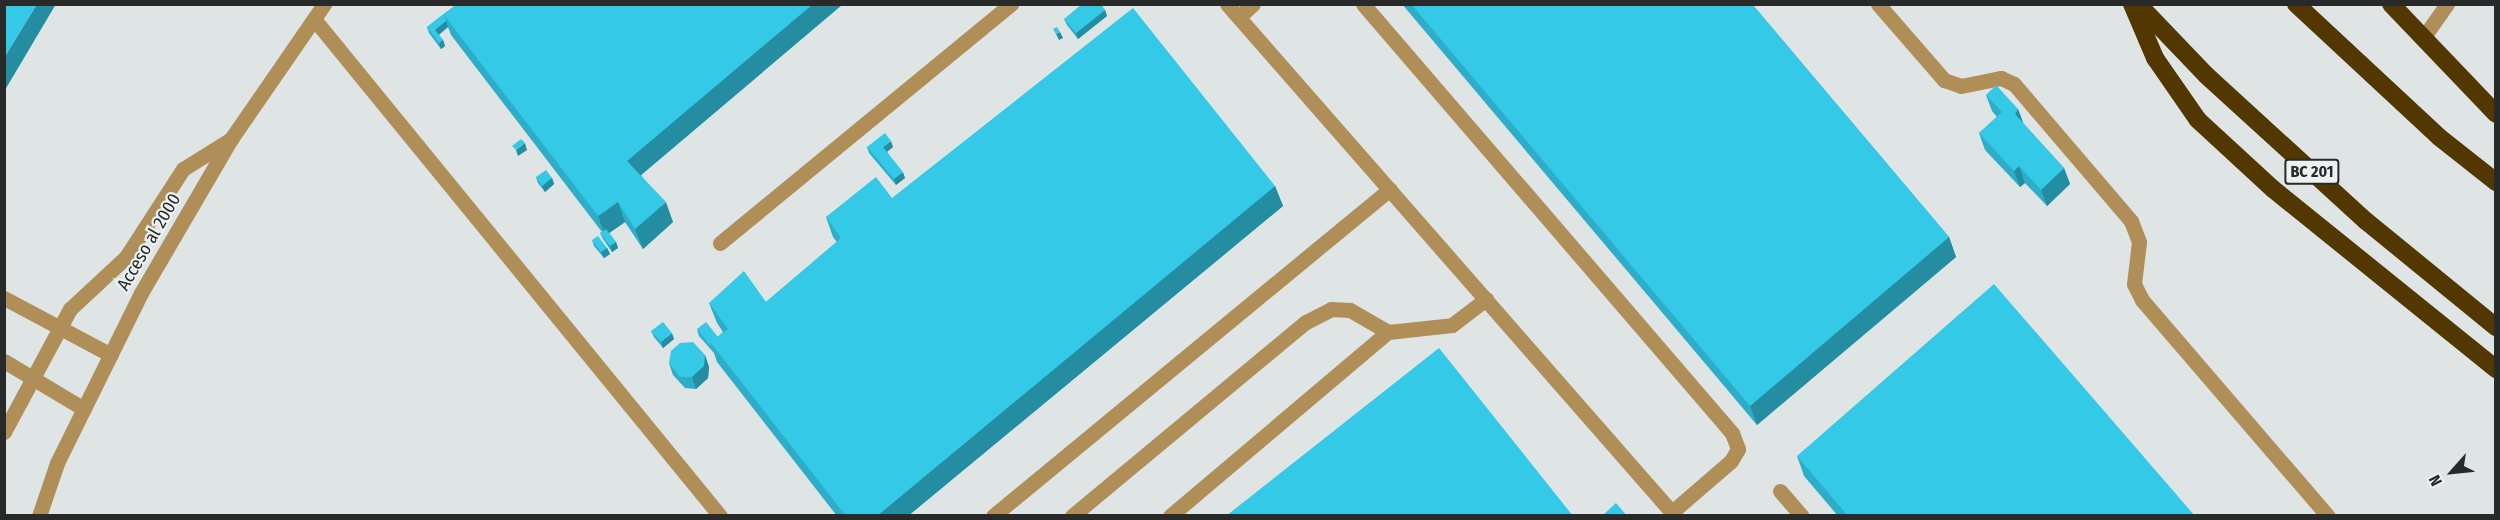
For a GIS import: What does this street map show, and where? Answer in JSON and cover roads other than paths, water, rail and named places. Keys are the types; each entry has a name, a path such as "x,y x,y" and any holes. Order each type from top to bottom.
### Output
{"highway":[{"path":"2132,4 2155,58 2198,120 2282,197 2496,369"},
{"name":"BC 201","path":"2138,4 2206,75 2366,221 2496,327"},
{"path":"2296,4 2439,137 2496,182"},
{"path":"2391,4 2496,114"}],"street":[{"name":"Acceso al 2000","path":"39,516 57,463 141,292 231,139 324,4"},
{"path":"720,243 1011,4"},
{"path":"1227,4 1674,514 1731,461 1738,449 1732,433 1363,4"},
{"path":"1239,17 1253,4"},
{"path":"1878,4 1944,80 1961,86 2001,78 2014,84 2131,221 2139,242 2134,284 2142,300 2328,516"},
{"path":"2423,38 2447,4"},
{"path":"314,19 720,516"},
{"path":"4,432 34,380 70,309 126,257 183,169 231,139"},
{"path":"993,516 1390,189"},
{"path":"4,298 111,355"},
{"path":"1170,516 1388,332 1452,325 1486,299"},
{"path":"1072,516 1306,322 1331,309 1350,310 1388,332"},
{"path":"4,361 84,409"},
{"path":"1780,490 1802,516"}]}
